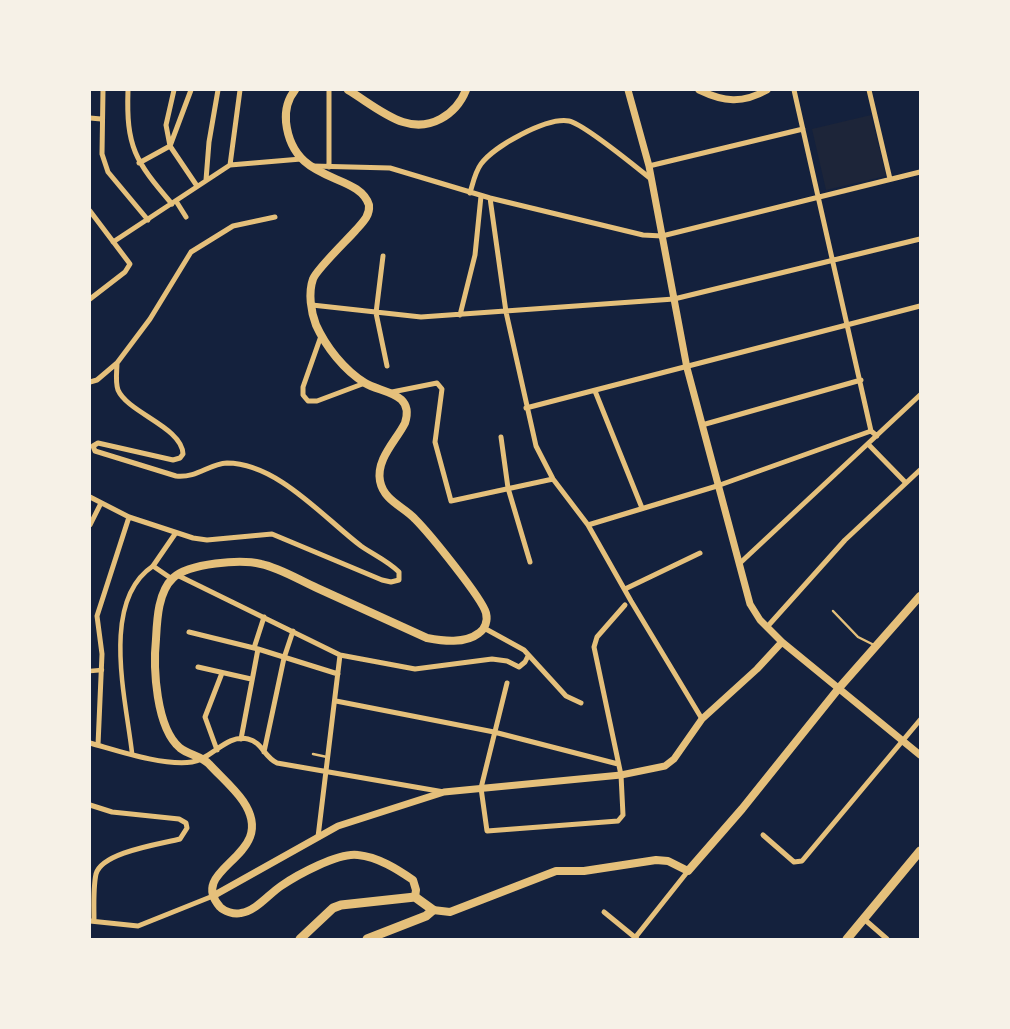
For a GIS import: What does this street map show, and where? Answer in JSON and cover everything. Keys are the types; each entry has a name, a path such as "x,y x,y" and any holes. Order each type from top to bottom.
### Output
{"main road":[{"path":"348,90 396,119 417,124 432,122 447,116 459,104 466,90"},
{"path":"292,92 286,108 287,129 293,149 301,159 311,166 361,192 368,200 369,210 364,221 313,278 312,305 322,336 337,358 365,383 392,392 404,406 406,419 382,461 381,486 391,501 414,518 466,582 486,613 484,628 474,636 457,641 427,638 260,564 223,563 192,569 174,577 164,592 158,616 154,654 162,720 180,748 204,759 243,801 251,826 250,838 243,851 216,875 212,884 213,896 222,908 240,914 251,909 283,885 312,870 338,858 357,854 381,861 413,880 416,890 415,897"},
{"path":"300,939 333,908 415,897 433,910 450,912 563,870 584,871 656,860 668,861 688,871 742,809 839,688 920,596"},
{"path":"847,939 920,851"},
{"path":"367,939 426,916 433,910"}],"street":[{"path":"103,90 101,119 102,154 108,172 148,220"},
{"path":"128,90 127,118 130,138 139,163 186,217"},
{"path":"174,90 166,126 170,146 197,186"},
{"path":"139,163 170,146 182,108 191,90"},
{"path":"206,180 209,142 218,90"},
{"path":"230,165 240,90"},
{"path":"328,167 329,90"},
{"path":"628,90 649,166 688,368 717,486 750,604 767,628 782,642 920,755"},
{"path":"699,90 732,101 748,99 767,90"},
{"path":"794,90 872,431 877,436"},
{"path":"869,90 890,179"},
{"path":"90,118 101,119"},
{"path":"470,193 476,174 486,159 520,136 559,121 577,125 651,179"},
{"path":"649,166 803,129"},
{"path":"113,242 230,165 301,159"},
{"path":"311,166 390,168 481,196 643,235 662,236 920,172"},
{"path":"460,315 475,255 481,196"},
{"path":"490,198 506,312 536,446 553,479 588,525 702,719"},
{"path":"90,211 130,264 129,268 90,299"},
{"path":"90,382 97,380 117,363 150,319 191,252 233,226 275,217"},
{"path":"312,305 421,317 674,299 920,239"},
{"path":"384,256 376,313 387,366"},
{"path":"526,408 688,368 920,306"},
{"path":"322,336 303,387 303,395 308,401 317,401 365,383"},
{"path":"90,497 129,517 174,534 207,540 272,534 382,580 391,582 399,580 399,572 392,565 362,547 296,493 267,473 246,466 226,463 188,477 176,476 95,451 92,446 98,443 173,460 180,458 183,454 180,441 122,395 116,383 117,363"},
{"path":"702,425 861,380"},
{"path":"392,392 436,383 442,389 436,442 451,501 553,479"},
{"path":"595,391 642,508"},
{"path":"739,564 920,395"},
{"path":"588,525 717,486 872,431"},
{"path":"501,437 508,488 530,562"},
{"path":"868,444 906,483"},
{"path":"767,628 844,540 920,470"},
{"path":"90,525 101,503"},
{"path":"98,745 102,670 102,654 97,628 99,604 129,517"},
{"path":"132,753 121,658 120,628 134,584 153,566 174,534"},
{"path":"625,589 700,553"},
{"path":"153,566 264,617 340,655 420,669 492,659 507,661 519,667 522,666 528,656"},
{"path":"507,683 482,788 487,831 618,821 623,815 621,775 594,647 597,637 625,605"},
{"path":"241,739 256,649 264,617"},
{"path":"484,628 515,643 566,696 581,703"},
{"path":"264,752 284,658 293,631"},
{"path":"189,632 256,649 338,674"},
{"path":"90,805 112,812 180,819 186,823 187,828 180,839 112,857 101,865 93,876 92,921 138,926 213,896 338,826 444,792 621,775 670,763 702,719 757,669 782,642"},
{"path":"318,836 336,701 340,655"},
{"path":"198,667 251,679"},
{"path":"90,672 102,670"},
{"path":"217,750 205,717 222,672"},
{"path":"336,701 494,732 618,764"},
{"path":"763,835 794,862 802,861 920,720"},
{"path":"90,743 178,762 204,759 224,744 241,739 256,742 271,760 277,763 444,792"},
{"path":"604,912 635,939 688,871"},
{"path":"864,919 887,939"}],"lane":[{"path":"833,611 867,643 875,646"},
{"path":"312,754 329,757"}],"shaded area":[{"path":"871,115 886,176 826,190 812,129"}]}
